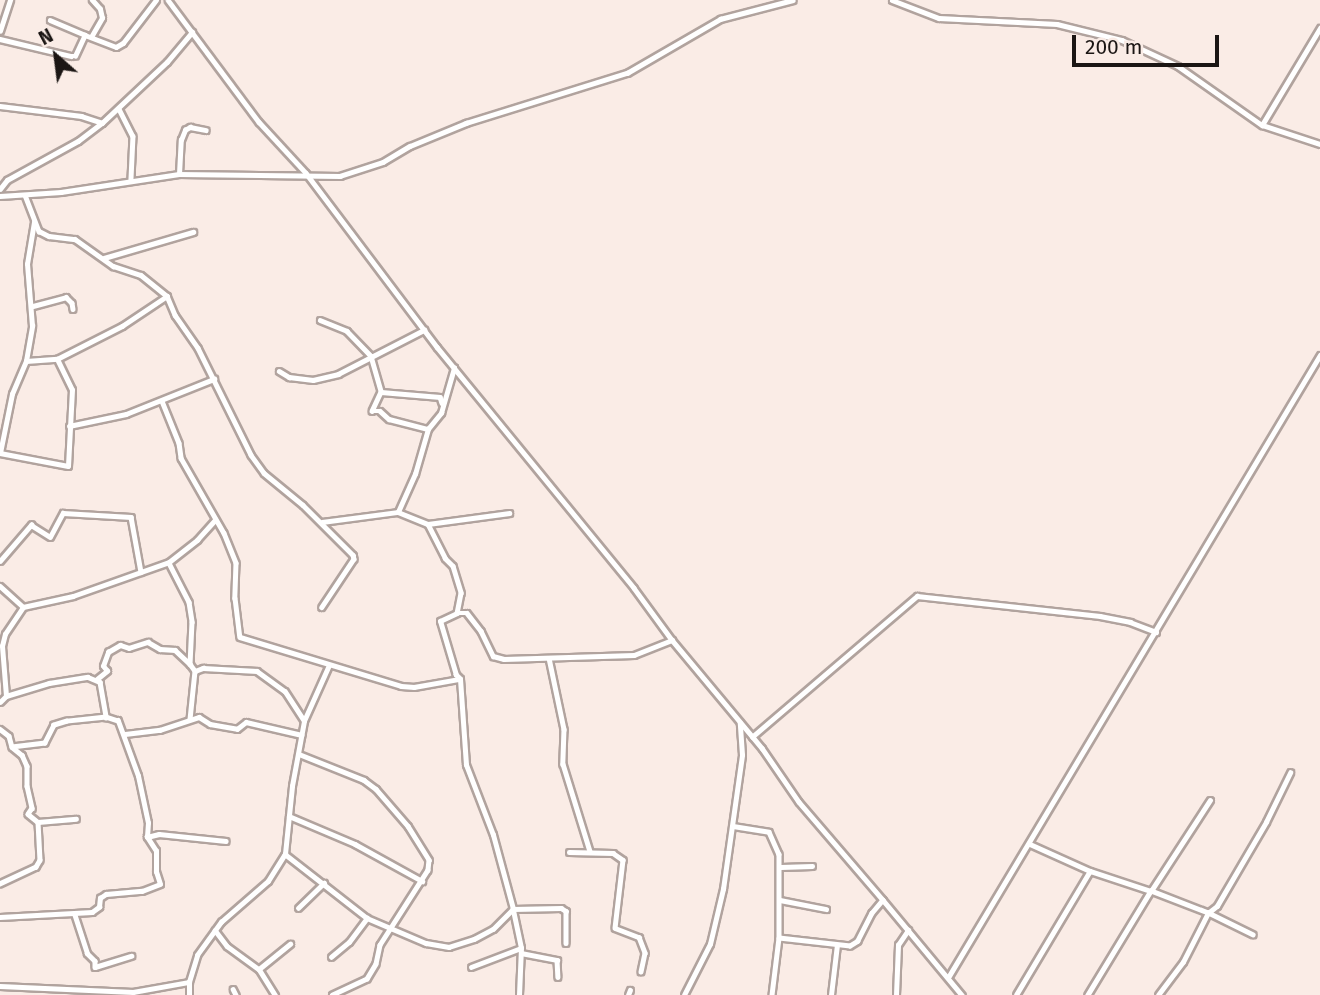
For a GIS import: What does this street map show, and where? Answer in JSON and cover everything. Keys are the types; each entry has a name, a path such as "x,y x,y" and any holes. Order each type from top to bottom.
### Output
{"street":[{"path":"0,31 9,0"},
{"path":"0,39 75,56 102,19 100,9 92,0"},
{"path":"50,20 116,47 120,46 156,0"},
{"path":"168,0 259,122 306,173 424,330 602,552 634,587 672,640 752,737 799,802 949,976 962,995"},
{"path":"0,196 179,174 306,173 340,176 363,169 466,123 627,73 720,19 793,0"},
{"path":"892,0 939,18 1058,24 1122,40 1178,65 1262,125 1320,144"},
{"path":"1262,125 1320,28"},
{"path":"0,189 7,180 78,141 102,123 119,109 192,32"},
{"path":"0,106 81,116 102,123"},
{"path":"119,109 133,136 131,179"},
{"path":"179,174 180,140 185,130 190,127 206,130"},
{"path":"25,195 39,231 49,236 75,239 113,266 141,275 167,296 214,379 242,438 264,473 321,522 354,559 322,607"},
{"path":"34,222 27,264 33,306 26,361 12,394 0,453 68,466 72,390 57,359"},
{"path":"103,259 193,232"},
{"path":"26,361 57,359 122,326 167,296"},
{"path":"33,306 66,297 74,309"},
{"path":"320,320 347,331 371,356 381,392 372,411 380,411 389,419 428,429"},
{"path":"279,371 289,377 313,380 350,369 424,330"},
{"path":"949,976 1320,355"},
{"path":"398,512 415,474 428,429 441,413 454,368"},
{"path":"69,426 126,414 214,379"},
{"path":"381,392 440,397 443,403"},
{"path":"162,401 179,443 181,457 224,533 236,563 234,598 240,637 361,672 392,684 414,687 460,679"},
{"path":"321,522 398,512 428,524 509,513"},
{"path":"0,561 31,525 50,537 63,513 131,517 141,572"},
{"path":"6,696 2,646 5,634 23,607 73,596 169,562 197,540 215,520"},
{"path":"428,524 445,558 453,566 461,593 457,612"},
{"path":"169,562 189,602 192,632 190,664"},
{"path":"0,586 23,607"},
{"path":"752,737 917,596 1100,615 1156,632"},
{"path":"519,995 521,951 513,908 493,835 466,765 460,679 456,675 440,621 457,612 467,613 496,658 634,655 672,640"},
{"path":"97,679 107,671 103,666 105,656 113,647 120,645 129,648 148,642 160,649 175,650 195,671 190,719"},
{"path":"550,658 562,714 562,764 590,851"},
{"path":"189,995 189,982 197,955 215,930 268,881 285,854 304,721 328,664"},
{"path":"195,671 203,668 257,671 285,691 304,721"},
{"path":"0,702 6,696 62,680 88,677 97,679 103,689 106,718"},
{"path":"125,734 160,730 198,717 210,724 237,729 246,722 302,735"},
{"path":"0,917 18,914 75,915 99,907 100,898 106,894 135,892 160,884 156,872 156,851 147,837 148,823 125,734 118,721 106,718 54,725 45,743 12,747"},
{"path":"684,995 710,944 723,889 742,755 740,723"},
{"path":"0,729 9,736 12,747 22,755 27,766 27,786 32,807 28,814 38,822 76,819"},
{"path":"299,754 364,780 376,789 427,853 428,870 380,946 376,964 367,979 333,995"},
{"path":"1158,995 1183,962 1208,913 1217,906 1290,779 1290,772"},
{"path":"1088,995 1210,800"},
{"path":"289,816 355,844 422,881"},
{"path":"0,884 36,867 40,860 38,822"},
{"path":"733,825 769,832 780,867 779,938 772,995"},
{"path":"147,837 159,834 226,841"},
{"path":"1030,844 1090,871 1151,891 1254,934"},
{"path":"569,852 613,853 622,860 615,928 639,937 645,953 641,972"},
{"path":"285,854 367,918 391,929 449,947 493,929 513,908 565,909 566,943"},
{"path":"780,867 811,866"},
{"path":"1016,995 1090,871"},
{"path":"298,908 324,883"},
{"path":"780,900 827,909"},
{"path":"779,938 850,946 858,941 872,913 883,900"},
{"path":"75,915 87,953 95,967 131,956"},
{"path":"331,957 349,942 367,918"},
{"path":"215,930 227,946 259,969 275,995"},
{"path":"896,995 898,945 908,930"},
{"path":"259,969 290,944"},
{"path":"831,995 837,945"},
{"path":"471,967 521,951 557,960 558,977"},
{"path":"0,986 133,994 189,982"}]}
